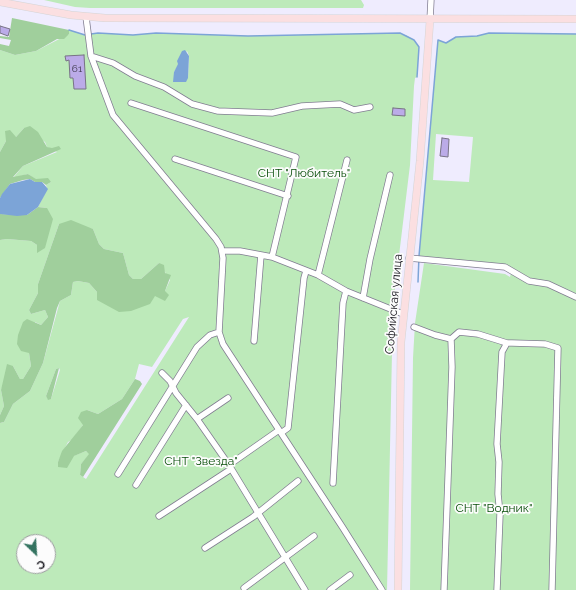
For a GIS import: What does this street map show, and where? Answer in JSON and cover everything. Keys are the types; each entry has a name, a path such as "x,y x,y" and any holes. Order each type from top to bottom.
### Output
{"main road":[{"path":"0,2 86,17 430,20 576,19"},
{"name":"Софийская улица","path":"398,590 403,314 420,161 430,20"}],"street":[{"path":"430,20 431,0"},
{"path":"86,17 91,56 113,115 216,239 222,251 219,332 223,344 382,590"},
{"path":"91,56 113,63 135,76 164,87 192,104 218,111 272,113 302,106 340,104 354,110 370,107"},
{"path":"131,103 296,157 288,196 272,257"},
{"path":"175,159 288,196"},
{"path":"318,275 347,160"},
{"path":"363,298 370,259 390,174"},
{"path":"222,251 240,251 272,257 318,275 346,291 403,314"},
{"path":"254,341 261,254"},
{"path":"409,258 505,267 530,281 548,284 576,296"},
{"path":"159,516 280,431 288,428 306,271"},
{"path":"333,483 343,303 346,291"},
{"path":"414,327 435,336 451,339"},
{"path":"118,474 199,344 210,335 219,332"},
{"path":"451,339 459,332 478,334 507,343 545,344 558,348 552,590"},
{"path":"444,590 452,367 451,339"},
{"path":"497,590 500,514 498,494 500,462 497,444 502,352 507,343"},
{"path":"162,373 197,419 230,467 304,590"},
{"path":"197,419 228,398"},
{"path":"136,485 186,405"},
{"path":"205,548 253,517 257,512 298,481"},
{"path":"244,588 314,536"},
{"path":"330,590 350,575"}],"green space":[{"path":"44,0 361,0 364,5 363,8 90,8 75,7"},
{"path":"12,18 69,30 69,34 64,39 57,39 36,51 15,55 0,50 0,44 9,46 11,40 0,38 0,36 9,37"},
{"path":"69,30 85,35 98,33 133,35 156,33 248,36 394,33 406,35 414,40 419,47 417,77 415,78 414,86 410,165 393,305 387,590 0,590 0,423 4,422 13,404 30,391 43,363 60,301 71,295 73,282 78,281 89,283 97,292 155,296 165,291 170,280 159,263 141,279 133,279 129,275 123,253 104,249 99,244 93,229 59,224 38,284 38,293 29,310 31,314 45,310 48,317 41,325 35,322 29,353 31,366 23,379 20,379 13,366 1,390 4,406 0,415 0,240 7,239 31,241 37,245 37,252 47,208 38,207 47,189 46,185 51,182 35,179 28,174 13,178 23,166 57,152 47,147 45,142 24,128 16,137 6,141 0,152 0,50 15,55 36,51 69,34","holes":["187,51 189,56 188,78 174,72","189,317 86,479 80,475 81,464 90,454 86,451 58,462 68,442 72,440 83,425 87,410 98,414 122,399 135,379 139,364 152,367 183,319","59,368 60,370 51,399 48,399 46,396 56,369"]},
{"name":"СНТ \"Водник\"","path":"489,33 576,34 576,590 410,590 413,358 415,323 424,263 505,274 510,277 512,268 498,264 424,258 419,256 438,40 446,43 456,37 477,36","holes":["436,134 473,137 469,182 433,180"]},
{"path":"30,126 38,132 47,147 52,148 59,146 61,149 23,166 13,177 28,174 36,179 48,178 51,182 46,185 42,182 35,182 30,179 10,184 0,198 0,152 6,141 5,131 10,130 16,137 24,128"},
{"path":"38,207 47,208 53,219 45,248 37,253 37,245 31,241 7,239 0,240 0,214 27,215"},
{"path":"71,220 93,229 99,244 104,249 123,253 129,275 133,279 141,279 159,263 164,265 165,273 171,275 165,291 169,295 165,301 155,296 150,304 131,311 119,312 97,300 97,292 89,283 78,281 73,282 71,295 60,301 57,308 43,363 30,391 13,404 4,422 0,423 0,415 4,406 1,390 7,364 13,366 20,379 23,379 31,366 29,353 21,351 17,344 18,335 23,322 27,319 41,325 48,317 45,310 31,314 29,310 38,293 38,284 59,224"},
{"path":"59,368 51,399 48,400 46,396 56,369"},
{"path":"135,379 140,381 142,384 83,477 80,475 81,464 89,454 86,451 74,456 67,468 58,467 58,462 62,451 83,425 78,418 81,412 87,410 98,414 122,399"}],"water":[{"path":"185,50 189,56 188,78 186,82 173,82 174,72 178,64 177,61 182,51"},
{"path":"30,179 35,182 42,182 48,189 38,207 27,215 17,216 0,214 0,198 10,184"}],"building":[{"path":"0,26 10,29 8,36 0,33"},
{"path":"84,55 86,89 74,89 73,78 70,78 69,60 66,61 65,56"},
{"path":"393,108 405,109 405,116 392,115"},
{"path":"442,138 449,139 448,157 440,156"}],"waterway":[{"path":"69,30 85,35"},
{"path":"91,34 133,35 156,33 248,36 400,33 414,40 419,47 417,77"},
{"path":"418,282 438,40 446,43 456,37 477,36 489,33 576,34"}],"park label":[{"name":"СНТ \"Любитель\"","path":"304,173"},
{"name":"СНТ \"Звезда\"","path":"201,461"}]}
